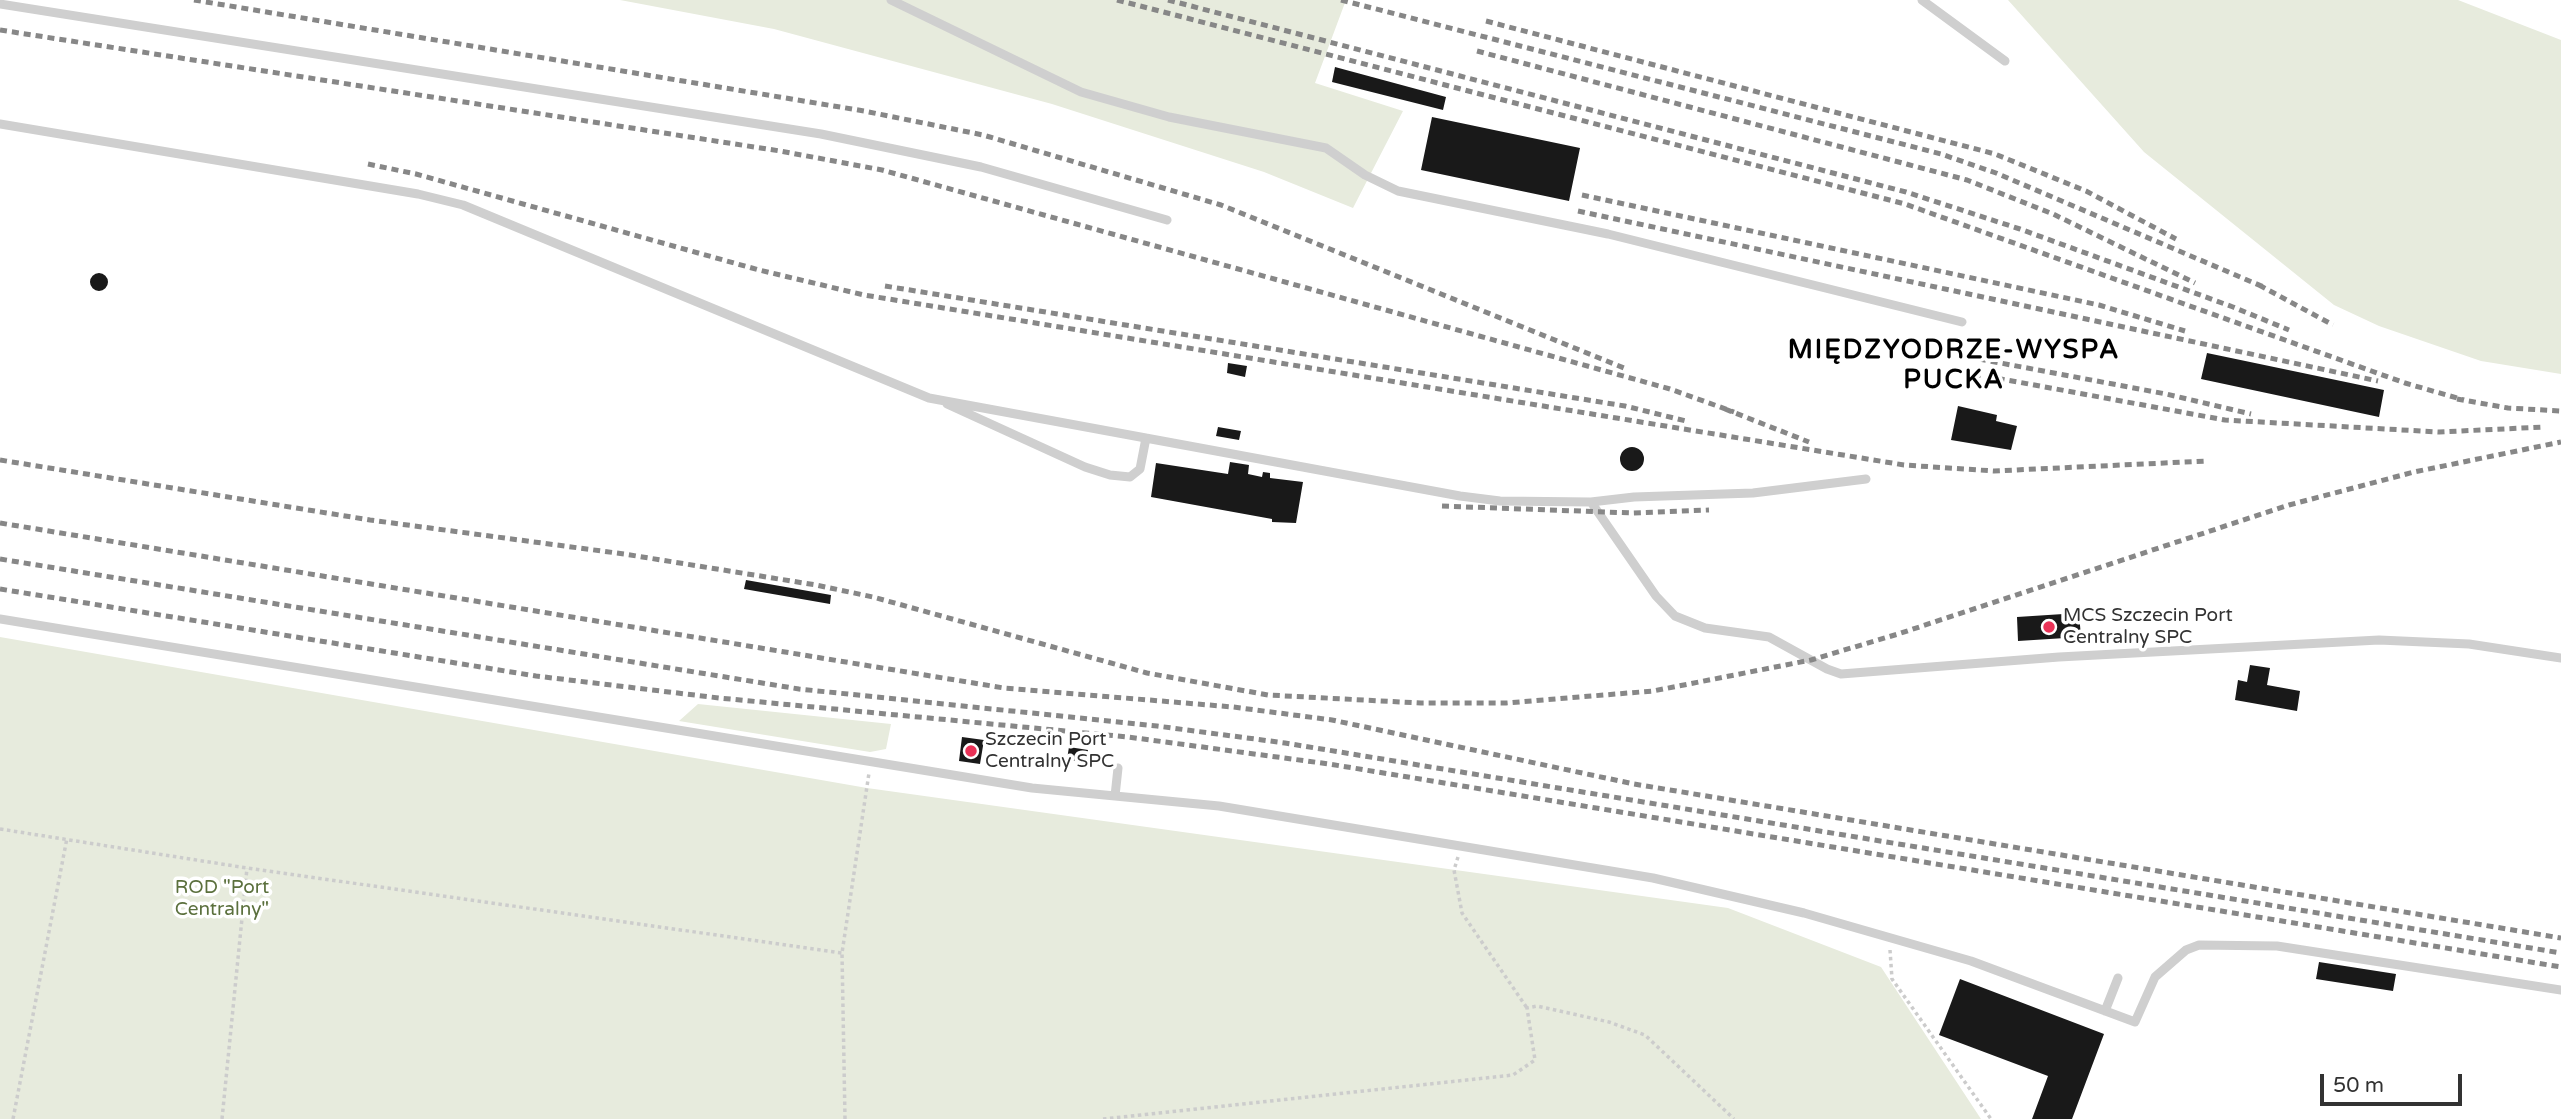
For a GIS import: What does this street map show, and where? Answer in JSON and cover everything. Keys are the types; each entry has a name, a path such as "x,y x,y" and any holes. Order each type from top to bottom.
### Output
{"lane":[{"path":"891,0 1081,92 1169,117 1326,148 1364,175 1398,191 1696,255 1962,322"},
{"path":"1922,0 2005,61"},
{"path":"0,4 821,134 981,167 1167,220"},
{"path":"0,124 418,194 463,205 940,400 975,419 1110,475 1129,477 1140,469 1146,438"},
{"path":"940,400 1460,496 1539,503 1753,493 1866,479"},
{"path":"1591,502 1656,596 1675,616 1705,628 1769,637 1827,670 1841,674 2059,657 2379,640 2469,644 2561,658"},
{"path":"0,619 924,772 1032,788 1219,806 1640,876 1710,890 1971,961 2135,1022 2152,982 2160,972 2186,950 2216,944 2277,946 2561,990"},
{"path":"1115,796 1118,768"},
{"path":"2105,1010 2118,978"}],"path":[{"path":"845,1119 842,953 867,788"},
{"path":"0,829 247,868 842,953"},
{"path":"13,1119 67,838"},
{"path":"222,1119 247,868"},
{"path":"1103,1119 1513,1075 1535,1060 1527,1008 1462,913 1454,870"},
{"path":"1889,938 1892,979 1991,1119"},
{"path":"1527,1008 1536,1006 1609,1022 1645,1035 1734,1119"}],"green space":[{"path":"620,0 1346,0 1315,83 1403,111 1353,208 1264,172 1052,104 774,29"},
{"path":"2008,0 2458,0 2561,40 2561,374 2481,361 2379,326 2334,305 2144,152"},
{"name":"ROD \"Port Centralny\"","path":"0,637 867,788 1728,908 1881,967 1981,1119 0,1119"},
{"path":"698,704 891,724 886,749 870,752 679,721"}],"building":[{"path":"1335,67 1446,97 1443,110 1332,82"},
{"path":"1432,117 1580,148 1569,201 1421,170"},
{"path":"99,273 105,276 108,282 105,288 99,291 93,288 90,282 93,276"},
{"path":"2207,353 2384,390 2379,417 2201,379"},
{"path":"1228,363 1247,366 1245,377 1227,373"},
{"path":"1958,406 1997,415 1996,421 2017,426 2011,450 1951,440"},
{"path":"1218,427 1241,431 1239,440 1216,436"},
{"path":"1632,447 1641,450 1644,459 1641,468 1632,471 1623,468 1620,459 1623,450"},
{"path":"1230,462 1249,465 1248,474 1262,477 1263,472 1270,473 1270,478 1303,482 1296,523 1272,522 1272,519 1151,497 1156,463 1228,474"},
{"path":"746,580 831,595 830,604 744,589"},
{"name":"MCS Szczecin Port Centralny SPC","path":"2079,613 2081,637 2018,641 2017,617"},
{"path":"2250,665 2270,668 2267,685 2300,691 2297,711 2235,700 2238,680 2247,682"},
{"name":"Szczecin Port Centralny SPC","path":"962,737 984,740 980,764 959,761"},
{"path":"1069,747 1088,750 1086,763 1067,759"},
{"path":"2319,962 2396,974 2393,991 2316,979"},
{"path":"1960,979 2104,1034 2072,1119 2032,1119 2048,1076 1939,1035"}],"railway":[{"path":"194,0 864,111 983,135 1221,205 1624,368"},
{"path":"1117,0 1905,204 2405,383 2464,400"},
{"path":"1168,0 1906,192 2020,229 2289,330"},
{"path":"1341,0 1941,154 1996,173 2266,288"},
{"path":"1486,21 1995,154 2086,191 2176,239"},
{"path":"0,30 780,151 882,170 1670,389 1734,412"},
{"path":"1477,51 1967,180 2053,214 2195,283"},
{"path":"368,164 416,174 759,270 864,295 1904,465 1994,471 2207,461"},
{"path":"1582,195 2099,305 2185,331"},
{"path":"1578,211 2378,381"},
{"path":"2259,285 2333,325"},
{"path":"885,286 1625,406 1686,421"},
{"path":"1979,359 2166,394 2251,414"},
{"path":"1974,374 2225,420 2439,432 2545,427"},
{"path":"2457,399 2508,408 2561,411"},
{"path":"1725,409 1809,442"},
{"path":"0,460 370,520 624,554 816,585 873,597 1147,673 1268,695 1421,703 1506,703 1653,691 1811,660 1898,634 2289,505 2414,472 2561,442"},
{"path":"1442,506 1633,513 1709,510"},
{"path":"0,523 1004,688 1233,707 1332,720 1634,784 2561,938"},
{"path":"0,559 799,689 1157,726 1285,743 2561,953"},
{"path":"0,589 536,676 719,698 1128,737 1329,764 2561,967"}],"place":[{"name":"MCS Szczecin Port Centralny SPC","path":"2049,627"},
{"name":"Szczecin Port Centralny SPC","path":"971,751"}],"district":[{"name":"MIĘDZYODRZE-WYSPA PUCKA","path":"1954,366"}]}
